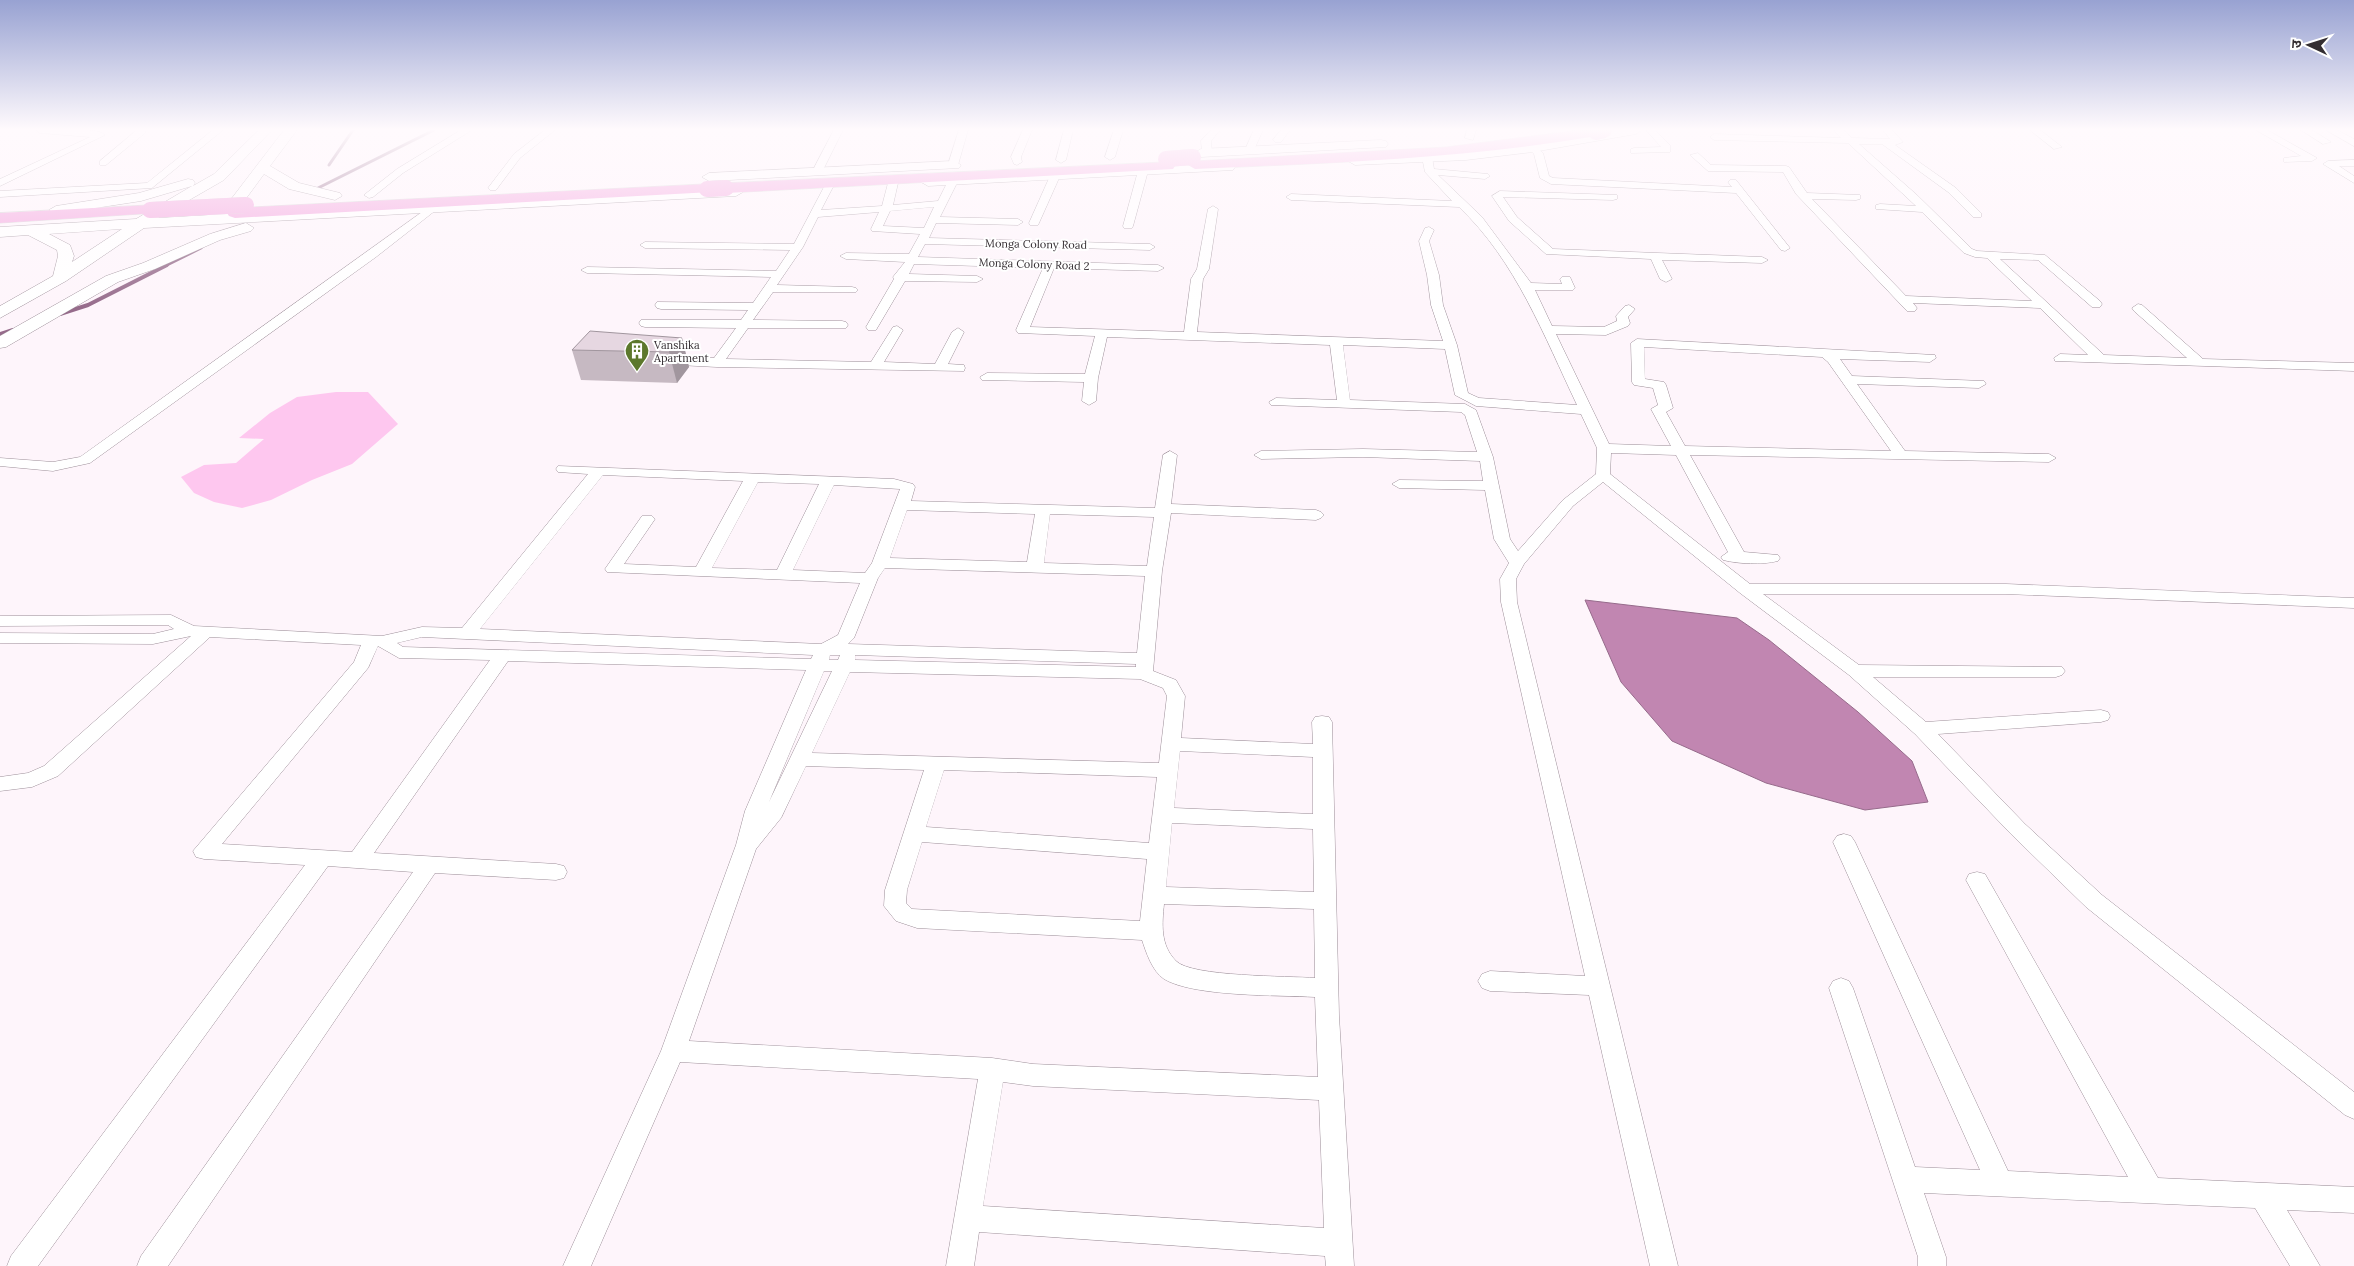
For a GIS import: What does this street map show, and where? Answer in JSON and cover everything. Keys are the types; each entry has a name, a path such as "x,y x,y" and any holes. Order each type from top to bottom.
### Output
{"highway":[{"path":"0,226 143,217 239,207 630,189"},
{"path":"0,218 143,217"}],"main road":[{"path":"56,210 141,197 168,189"},
{"path":"0,313 60,278 143,217 197,189"},
{"path":"0,343 211,220 239,207 250,189"},
{"path":"307,189 335,196"},
{"path":"0,213 169,205 239,207 335,196 471,189"},
{"path":"0,232 143,217 211,220 432,208 668,189"},
{"path":"112,279 149,266 215,237 254,225 322,213"},
{"path":"31,230 64,248 66,256 60,278"}],"street":[{"path":"0,192 73,189"},
{"path":"370,194 376,189"},
{"path":"717,363 798,248 827,189"},
{"path":"887,207 891,189"},
{"path":"872,327 899,277 925,236 947,189"},
{"path":"1034,223 1049,189"},
{"path":"1128,226 1138,189"},
{"path":"1445,189 1478,219 1527,286 1604,448 1604,475"},
{"path":"1721,189 1740,190 1785,248"},
{"path":"1799,189 1911,308"},
{"path":"1903,189 1968,252 1975,254 2042,257 2096,304"},
{"path":"1951,189 1977,214"},
{"path":"1613,197 1498,194 1513,219 1550,252 1762,260"},
{"path":"1804,196 1856,196"},
{"path":"1291,197 1461,204"},
{"path":"815,214 939,204"},
{"name":"Monga Colony Road","path":"887,207 876,229 974,242 1150,247"},
{"path":"1880,207 1924,208"},
{"path":"0,462 56,467 70,466 85,460 364,260 432,208"},
{"path":"1190,336 1197,279 1203,269 1213,210"},
{"path":"1478,219 1513,219"},
{"path":"932,220 1018,222"},
{"path":"1429,230 1424,241 1434,275 1437,305 1451,345 1461,391 1465,397 1476,402 1585,410"},
{"path":"959,279 974,242"},
{"path":"645,245 798,248"},
{"path":"1654,255 1666,280"},
{"path":"1990,255 2100,359"},
{"name":"Monga Colony Road 2","path":"846,256 1158,268"},
{"path":"1050,265 1022,330 1451,345"},
{"path":"587,270 778,274"},
{"path":"899,277 977,279"},
{"path":"1527,286 1569,288 1566,279"},
{"path":"768,288 852,290"},
{"path":"1902,299 2042,304"},
{"path":"661,305 757,306"},
{"path":"2138,308 2200,362"},
{"path":"1548,330 1606,330 1615,328 1624,323 1622,316 1629,309"},
{"path":"645,323 842,325"},
{"path":"1615,328 1637,343 1821,352 1827,355 1848,380 1900,454"},
{"path":"875,366 897,330"},
{"path":"939,368 958,332"},
{"path":"1088,401 1091,378 1102,333"},
{"path":"1336,342 1344,404"},
{"path":"1637,343 1639,382 1659,385 1666,408 1658,409 1739,558"},
{"path":"1827,355 1930,358"},
{"path":"2060,358 2354,367"},
{"path":"649,360 959,368"},
{"path":"987,377 1091,378"},
{"path":"1848,380 1979,384"},
{"path":"1276,402 1465,408 1471,413 1486,458 1502,539 1517,563"},
{"path":"1604,448 2049,458"},
{"path":"1261,455 1363,453 1486,458"},
{"path":"1145,666 1154,572 1164,510 1170,455"},
{"path":"562,469 894,483 908,487 880,563 870,578 847,651 800,759 774,813 747,845"},
{"path":"467,634 599,471"},
{"path":"1604,475 1703,556 1855,671 1922,729 2018,829 2094,901 2354,1107"},
{"path":"1604,475 1568,503 1517,563 1508,579 1509,602 1664,1266"},
{"path":"701,572 753,477"},
{"path":"784,575 828,481"},
{"path":"1400,484 1493,486"},
{"path":"901,505 1316,515"},
{"path":"1036,567 1043,509"},
{"path":"647,519 614,569 870,578"},
{"path":"1703,556 1772,558"},
{"path":"880,563 1154,572"},
{"path":"1746,589 2006,589 2354,603"},
{"path":"0,621 171,620 198,632"},
{"path":"0,638 153,639 198,632 377,640 422,632 820,658 847,651"},
{"path":"0,784 32,780 51,770 198,632"},
{"path":"377,640 399,652 503,655 820,658 847,651 1145,666 1170,684 1174,688 1176,696 1150,932 1160,958 1172,972 1216,981 1326,988"},
{"path":"377,640 362,664 204,851 556,872"},
{"path":"358,860 503,655"},
{"path":"577,1266 673,1051 747,845 755,811 820,658"},
{"path":"1855,671 2056,671"},
{"path":"1922,729 2101,716"},
{"path":"970,1218 1340,1254 1326,988 1322,722"},
{"path":"1172,744 1322,751"},
{"path":"800,759 1169,770"},
{"path":"936,763 896,890 896,906 904,915 918,919 1150,932"},
{"path":"1164,815 1324,822"},
{"path":"914,834 1160,852"},
{"path":"1844,842 2000,1183"},
{"path":"21,1266 322,858"},
{"path":"152,1266 429,865"},
{"path":"1977,880 2150,1190"},
{"path":"1155,895 1325,901"},
{"path":"1490,981 1599,986"},
{"path":"1841,988 1932,1257 1932,1266"},
{"path":"673,1051 992,1069 1033,1075 1331,1089"},
{"path":"960,1266 970,1218 992,1069"},
{"path":"1905,1179 2354,1200"},
{"path":"2262,1195 2306,1266"}],"shaded area":[{"path":"336,392 368,392 398,424 352,464 312,480 271,500 242,508 214,502 194,493 181,477 204,465 236,463 264,439 239,438 270,413 297,397"},
{"path":"1585,600 1737,618 1769,640 1858,712 1912,761 1928,802 1865,810 1766,783 1672,741 1621,682"}],"building":[{"path":"590,331 682,338 669,352 572,350"}],"waterway":[{"path":"167,265 201,248"},
{"path":"60,314 88,305 167,265"},
{"path":"0,334 13,330"}],"place":[{"name":"Vanshika Apartment","path":"637,372"}]}
